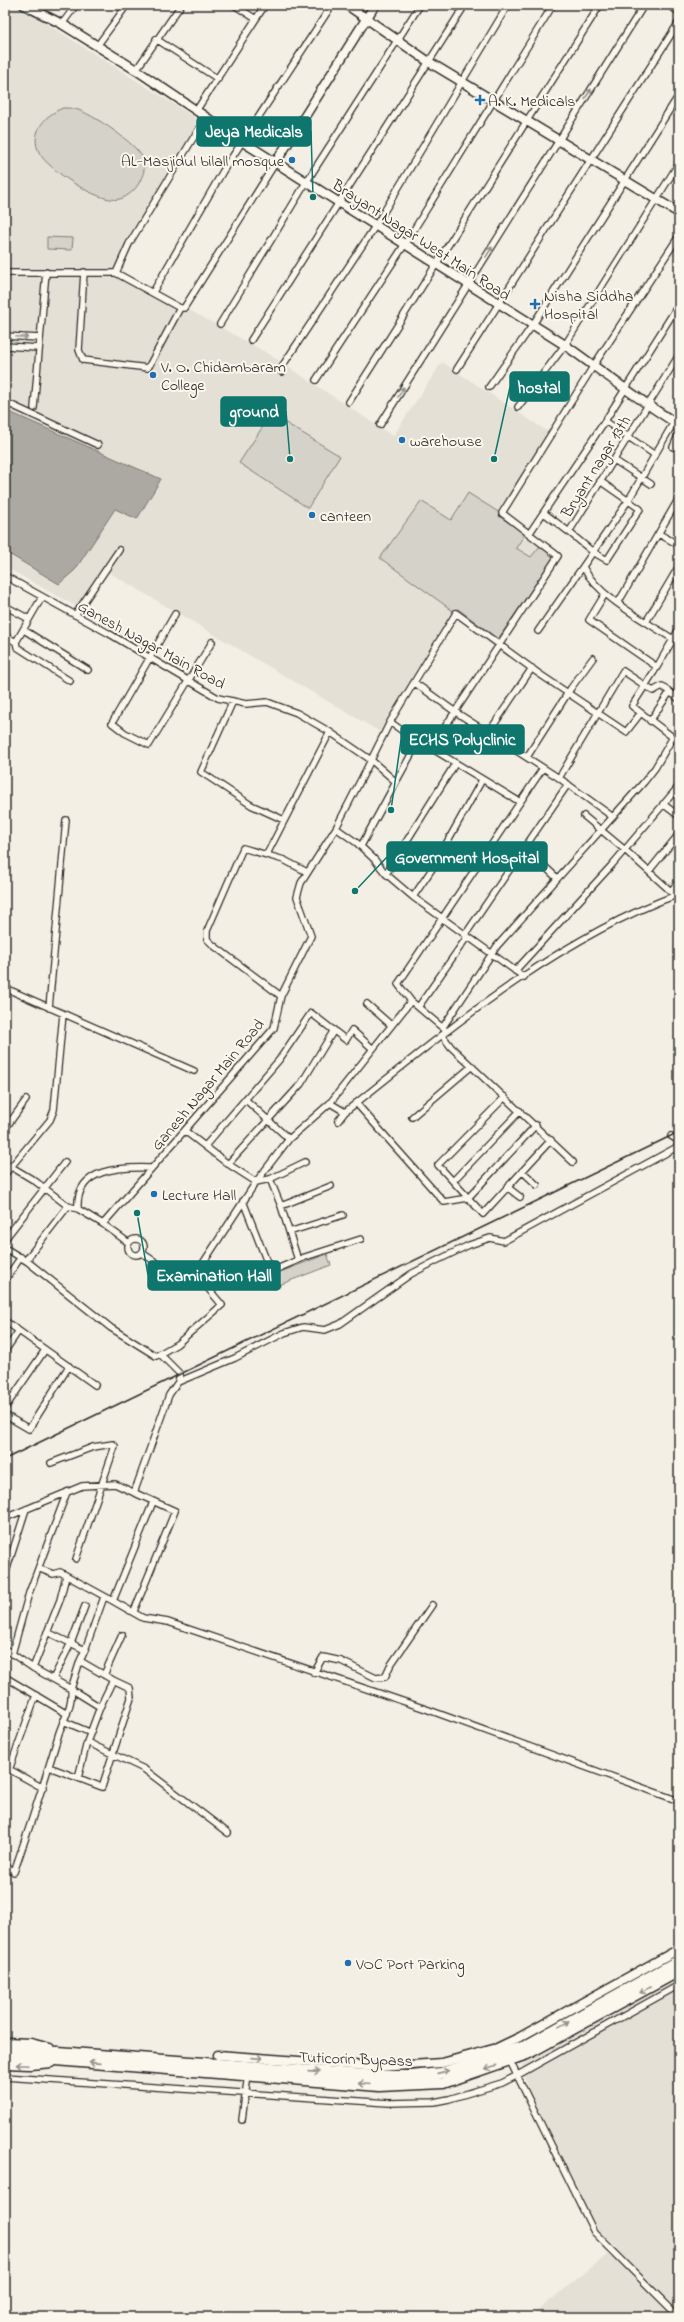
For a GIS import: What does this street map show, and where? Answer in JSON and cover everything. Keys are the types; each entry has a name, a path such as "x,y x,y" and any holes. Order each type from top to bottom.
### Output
{"highway":[{"name":"Tuticorin Bypass","path":"5,2056 66,2057 379,2076 411,2076 441,2073 525,2046 679,1960"},
{"name":"Tuticorin Bypass","path":"5,2048 66,2057 379,2086 411,2086 443,2083 527,2054 679,1971"}],"street":[{"name":"Brayant Nagar West Main Road","path":"24,5 62,24 136,70 243,142 307,181 565,346 626,389 647,406 677,424"},
{"path":"62,24 76,5"},
{"path":"97,46 127,5"},
{"path":"136,70 156,39 182,5"},
{"path":"234,5 256,19"},
{"path":"196,111 265,5"},
{"path":"153,292 200,207 332,5"},
{"path":"348,5 429,62 526,122 559,139 624,180 679,212"},
{"path":"84,272 79,350 83,360 148,368 180,308 184,308 375,5"},
{"path":"220,324 307,181 420,5"},
{"path":"251,340 341,203 465,5"},
{"path":"282,372 282,365 376,225 508,5"},
{"path":"316,380 405,244 554,5"},
{"path":"349,402 435,263 600,5"},
{"path":"380,425 644,5"},
{"path":"668,5 679,12"},
{"path":"457,369 679,22"},
{"path":"156,39 218,78"},
{"path":"489,387 532,326 679,95"},
{"path":"116,273 129,244 206,117"},
{"path":"518,407 565,346 679,163"},
{"path":"431,748 454,711 558,556 502,513 594,366 679,236"},
{"path":"34,408 38,348 46,272"},
{"path":"5,273 116,273 180,308"},
{"path":"529,534 606,421 679,304"},
{"path":"5,336 40,338"},
{"path":"5,346 38,348"},
{"name":"Bryant nagar 13th","path":"593,552 569,532 679,355"},
{"path":"5,402 98,445"},
{"path":"606,421 655,456"},
{"path":"538,631 628,501 655,456 677,424"},
{"path":"673,447 679,433"},
{"path":"614,460 651,484"},
{"path":"593,552 607,560 640,509 600,481"},
{"path":"618,603 679,498"},
{"path":"544,513 569,532"},
{"path":"659,534 679,545"},
{"path":"75,615 119,550"},
{"path":"646,622 679,566"},
{"path":"583,567 587,575 605,594 646,622 676,637"},
{"name":"Ganesh Nagar Main Road","path":"5,576 149,656 218,698 246,704 267,702 297,713 330,732 371,760 336,828 301,883 298,897 312,936 282,996 274,1028 103,1224"},
{"path":"605,594 589,620 657,667"},
{"path":"16,642 42,597"},
{"path":"5,606 29,620"},
{"path":"396,782 371,760 390,722 456,613 532,668 626,732 640,714"},
{"path":"175,614 149,656 112,723 125,733 149,745 212,642"},
{"path":"679,629 676,637 632,706 640,714 679,742"},
{"path":"24,630 88,670"},
{"path":"5,636 16,642 17,647 70,681"},
{"path":"528,756 568,693 593,658"},
{"path":"489,732 532,668"},
{"path":"559,778 623,671 655,692 662,686 679,699"},
{"path":"415,682 454,711 528,756 613,817"},
{"path":"650,721 670,692"},
{"path":"233,701 201,772 251,805 284,820"},
{"path":"390,722 418,742 431,748 455,764 520,802"},
{"path":"267,854 330,732"},
{"path":"444,1031 491,954 655,768 673,737"},
{"path":"361,846 418,742"},
{"path":"386,874 455,764"},
{"path":"543,768 398,984 411,1001 419,1006 444,1031 451,1047 536,1125 573,1162"},
{"path":"413,897 432,869 482,780"},
{"path":"419,1006 568,784"},
{"path":"515,971 625,850 679,786"},
{"path":"663,804 679,816"},
{"path":"584,816 675,893"},
{"path":"49,1008 66,820"},
{"path":"336,828 361,846 386,874 413,897 524,977"},
{"path":"648,871 679,834"},
{"path":"282,996 207,938 206,930 244,848 267,854 307,872"},
{"path":"525,848 557,878"},
{"path":"338,1121 345,1112 444,1031 524,977 604,926 675,893 679,882"},
{"path":"5,988 194,1071"},
{"path":"196,1274 256,1182 289,1140 330,1102 411,1001"},
{"path":"367,1004 391,1025"},
{"path":"205,1146 279,1060 310,1013 346,1040 352,1030 372,1049"},
{"path":"5,1174 8,1165 50,1120 54,1110 63,1014"},
{"path":"228,1164 301,1084 334,1030"},
{"path":"412,1116 472,1066"},
{"path":"505,1096 438,1165 483,1214 551,1140"},
{"path":"5,1129 26,1100"},
{"path":"246,1100 289,1140"},
{"path":"330,1102 345,1112"},
{"path":"356,1103 444,1202 468,1198 536,1125"},
{"path":"453,1181 520,1111"},
{"path":"185,1131 228,1164 256,1182 270,1179 305,1162"},
{"path":"671,1136 679,1141"},
{"path":"178,1382 235,1358 284,1333 303,1327 325,1330 340,1324 411,1274 469,1245 490,1238 504,1241 679,1146"},
{"path":"5,1239 65,1162"},
{"path":"8,1165 46,1188 68,1206 78,1209 103,1224 129,1243"},
{"path":"78,1209 77,1198 87,1181 102,1172 122,1167 151,1168"},
{"path":"522,1171 537,1185"},
{"path":"270,1179 290,1232 298,1260"},
{"path":"281,1206 331,1186"},
{"path":"507,1187 520,1197"},
{"path":"244,1201 276,1285"},
{"path":"5,1280 68,1206"},
{"path":"290,1232 343,1215"},
{"path":"5,1248 23,1259 112,1328 156,1356 177,1344 222,1305 196,1274 168,1270 142,1253 135,1255 128,1250 129,1243 135,1239 141,1241 144,1247 142,1253"},
{"path":"270,1272 298,1260 361,1239"},
{"path":"5,1321 18,1332 95,1385"},
{"path":"5,1350 18,1332"},
{"path":"5,1408 45,1350"},
{"path":"134,1493 169,1395 178,1382 180,1374 167,1363 160,1354"},
{"path":"5,1415 29,1429 69,1366"},
{"path":"51,1463 93,1447 112,1444 115,1446 76,1559"},
{"path":"5,1518 82,1486 114,1484 175,1511 134,1611"},
{"path":"12,1654 29,1593 40,1569 67,1492"},
{"path":"113,1601 153,1502"},
{"path":"5,1575 7,1559 26,1510"},
{"path":"40,1569 53,1574 60,1572 104,1597 134,1611 143,1618 168,1622 314,1673 426,1709 679,1801"},
{"path":"33,1668 66,1576"},
{"path":"5,1864 14,1872 43,1788 63,1721 71,1705 71,1689 80,1661 104,1597"},
{"path":"314,1673 323,1657 341,1661 376,1678 385,1677 390,1666 432,1605"},
{"path":"53,1679 85,1606"},
{"path":"47,1632 84,1650"},
{"path":"104,1675 122,1635"},
{"path":"5,1649 33,1668 100,1707"},
{"path":"49,1767 102,1787 112,1753 132,1698 130,1688 112,1680 80,1661"},
{"path":"5,1678 67,1714"},
{"path":"78,1778 89,1732 112,1680"},
{"path":"36,1695 7,1769 43,1788"},
{"path":"63,1721 89,1732"},
{"path":"87,1742 144,1770 228,1833"},
{"path":"218,2055 379,2067 442,2063 497,2048 520,2037 679,1949"},
{"path":"5,2077 360,2103 434,2102 502,2082 516,2076 679,1985"},
{"path":"5,2042 31,2043 66,2057"},
{"path":"5,2064 30,2065 66,2057"},
{"path":"510,2061 516,2076 594,2232 679,2317"},
{"path":"242,2120 248,2074"}],"shaded area":[{"name":"V. O. Chidambaram College","path":"5,5 17,5 199,120 111,272 148,287 267,353 393,436 442,362 548,432 498,512 555,556 502,635 458,608 380,732 108,572 83,610 5,567"},
{"path":"63,108 82,111 92,116 114,130 141,155 144,161 144,170 138,185 134,190 123,198 104,198 80,187 48,164 38,149 36,142 37,135 39,128 44,121 56,111"},
{"path":"47,237 73,238 72,250 47,249"},
{"path":"5,410 161,479 137,519 115,509 75,570 59,584 9,554 5,561"},
{"path":"271,414 340,456 308,508 239,463"},
{"path":"468,493 500,513 499,516 525,534 516,548 531,557 540,546 554,557 498,639 458,609 453,611 380,558 421,501 451,520"},
{"path":"327,1254 331,1265 279,1285 275,1274"},
{"path":"679,1978 679,2317 533,2317 531,2316 617,2247 599,2232 529,2090 522,2065"}],"railway":[{"path":"5,1459 679,1132"}],"place":[{"name":"A. K. Medicals","path":"480,100"},
{"name":"AL-Masjidul bilall mosque","path":"292,160"},
{"name":"Jeya Medicals","path":"313,197"},
{"name":"Nisha Siddha Hospital","path":"535,304"},
{"name":"V. O. Chidambaram College","path":"153,375"},
{"name":"warehouse","path":"402,440"},
{"name":"ground","path":"290,459"},
{"name":"hostal","path":"494,459"},
{"name":"canteen","path":"312,515"},
{"name":"ECHS Polyclinic","path":"391,810"},
{"name":"Government Hospital","path":"355,891"},
{"name":"Lecture Hall","path":"154,1194"},
{"name":"Examination Hall","path":"137,1213"},
{"name":"VOC Port Parking","path":"348,1963"}]}
